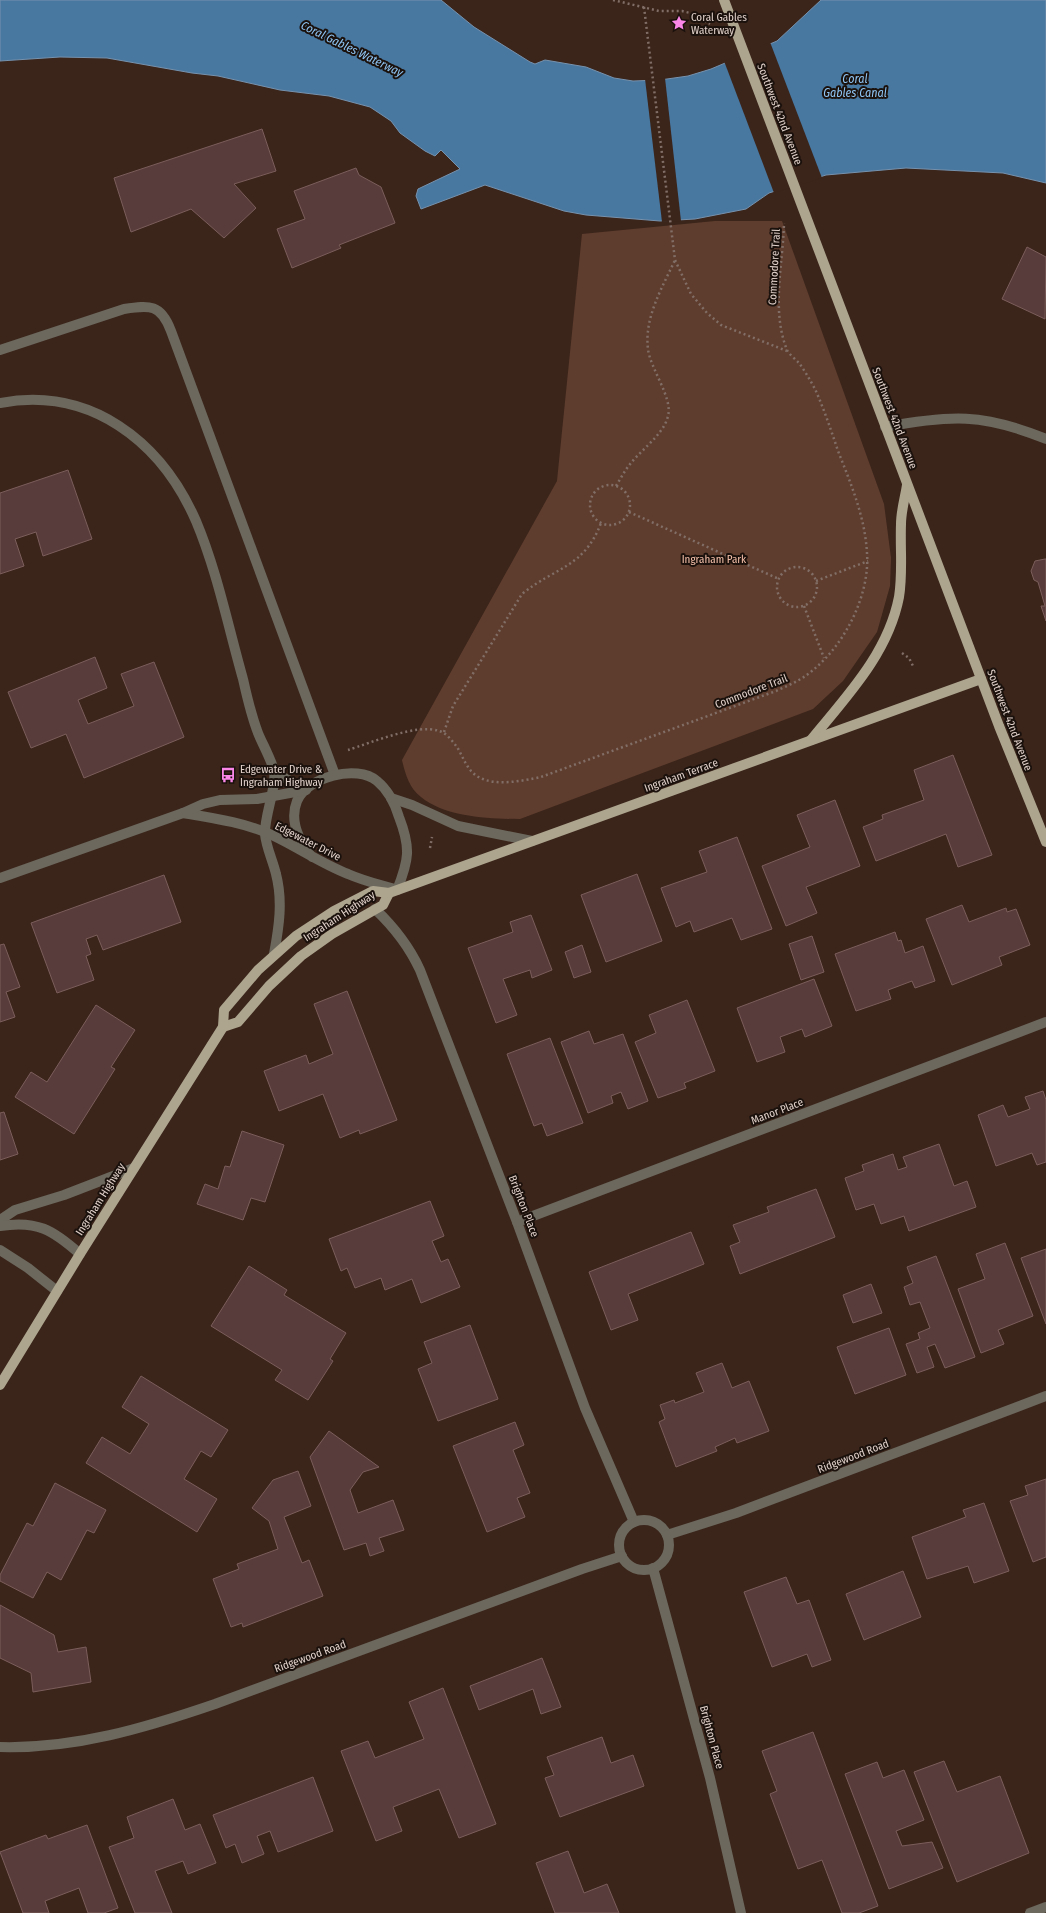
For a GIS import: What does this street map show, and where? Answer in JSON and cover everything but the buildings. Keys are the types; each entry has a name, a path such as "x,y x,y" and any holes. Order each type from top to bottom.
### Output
{"main road":[{"name":"Southwest 42nd Avenue","path":"724,0 981,679 1046,842"},
{"path":"811,740 859,681 875,657 890,628 899,597 902,551 901,524 907,483"},
{"name":"Ingraham Terrace","path":"393,892 981,679"},
{"name":"Ingraham Highway","path":"0,1385 56,1291 223,1027 224,1010 274,954 315,923 349,902 373,891 393,892"},
{"name":"Ingraham Highway","path":"223,1027 238,1022 269,986 301,956 332,934 383,905 393,892"}],"street":[{"path":"0,350 124,310 142,306 154,308 164,317 171,331 335,775"},
{"path":"0,403 28,399 50,400 88,409 104,417 135,437 163,468 182,494 201,534 257,729 274,772 265,833 279,889 280,922 274,954"},
{"path":"885,427 920,421 965,418 1007,424 1046,439"},
{"path":"274,772 306,790"},
{"path":"312,857 302,843 296,830 294,818 298,799 306,790 323,779 335,775 353,774 370,777 377,781 391,798 401,821 408,854 407,865 393,892"},
{"name":"Edgewater Drive","path":"0,878 183,813 203,804 220,800 271,797 306,790"},
{"path":"391,798 412,805 458,826 532,841"},
{"name":"Edgewater Drive","path":"183,813 217,819 265,833 347,874 393,892"},
{"name":"Brighton Place","path":"375,909 396,930 415,957 517,1222 590,1422 634,1522"},
{"name":"Manor Place","path":"517,1222 1046,1022"},
{"path":"0,1220 15,1210 79,1189 134,1168"},
{"path":"0,1226 17,1223 43,1227 60,1236 80,1254"},
{"path":"0,1250 28,1268 56,1291"},
{"name":"Ridgewood Road","path":"667,1536 730,1516 1046,1396"},
{"path":"642,1520 658,1524 667,1536 669,1544 668,1553 664,1560 653,1568 642,1570 634,1568 627,1563 622,1556 620,1549 622,1533 634,1522 642,1520"},
{"name":"Ridgewood Road","path":"0,1746 41,1747 59,1745 109,1736 158,1723 215,1704 552,1580 622,1556"},
{"name":"Brighton Place","path":"653,1568 710,1778 741,1913"},
{"path":"1030,1913 1046,1907"}],"path":[{"path":"613,0 659,11 682,11 690,13 713,26"},
{"path":"644,7 649,34 675,260 691,294 707,313 721,325 787,351"},
{"name":"Commodore Trail","path":"444,732 453,742 472,772 478,777 494,781 520,782 541,776 776,691 805,676 825,659 842,636 854,614 863,587 868,561 866,540 861,513 819,398 804,370 787,351 781,324 779,301 784,217"},
{"path":"616,486 630,463 661,430 669,415 666,396 648,350 647,332 654,306 675,260"},
{"path":"609,485 616,486 622,488 629,499 629,512 620,522 614,524 601,523 592,514 590,500 597,490 609,485"},
{"path":"629,512 779,580"},
{"path":"401,734 425,729 444,732 447,719 456,700 522,594 536,582 564,568 576,560 591,544 601,523"},
{"path":"816,581 868,561"},
{"path":"798,567 811,572 816,581 818,590 812,602 804,606 793,607 781,600 777,588 779,580 786,571 798,567"},
{"path":"804,606 825,659"},
{"path":"901,653 908,658 914,668"},
{"path":"430,852 434,834"}],"green space":[{"name":"Ingraham Park","path":"715,221 782,221 884,504 891,558 890,586 877,632 843,681 813,709 520,819 468,816 442,809 431,804 413,789 406,775 402,760 557,481 582,234"}],"water":[{"name":"Coral Gables Canal","path":"0,0 441,0 474,27 530,62 535,64 545,60 586,67 614,78 633,81 660,80 688,76 711,69 777,41 821,0 1046,0 1046,183 1003,173 906,168 826,175 769,193 746,209 695,219 660,221 586,215 564,211 485,185 421,209 416,196 418,189 460,169 441,150 435,156 425,151 400,133 391,121 370,107 329,96 280,90 218,76 192,73 107,58 60,57 0,61"}],"pier":[{"path":"770,42 822,178 774,193 724,61"},
{"path":"665,78 681,221 662,222 645,79"}],"place":[{"name":"Coral Gables Waterway","path":"679,23"},
{"name":"Edgewater Drive & Ingraham Highway","path":"228,775"}]}
